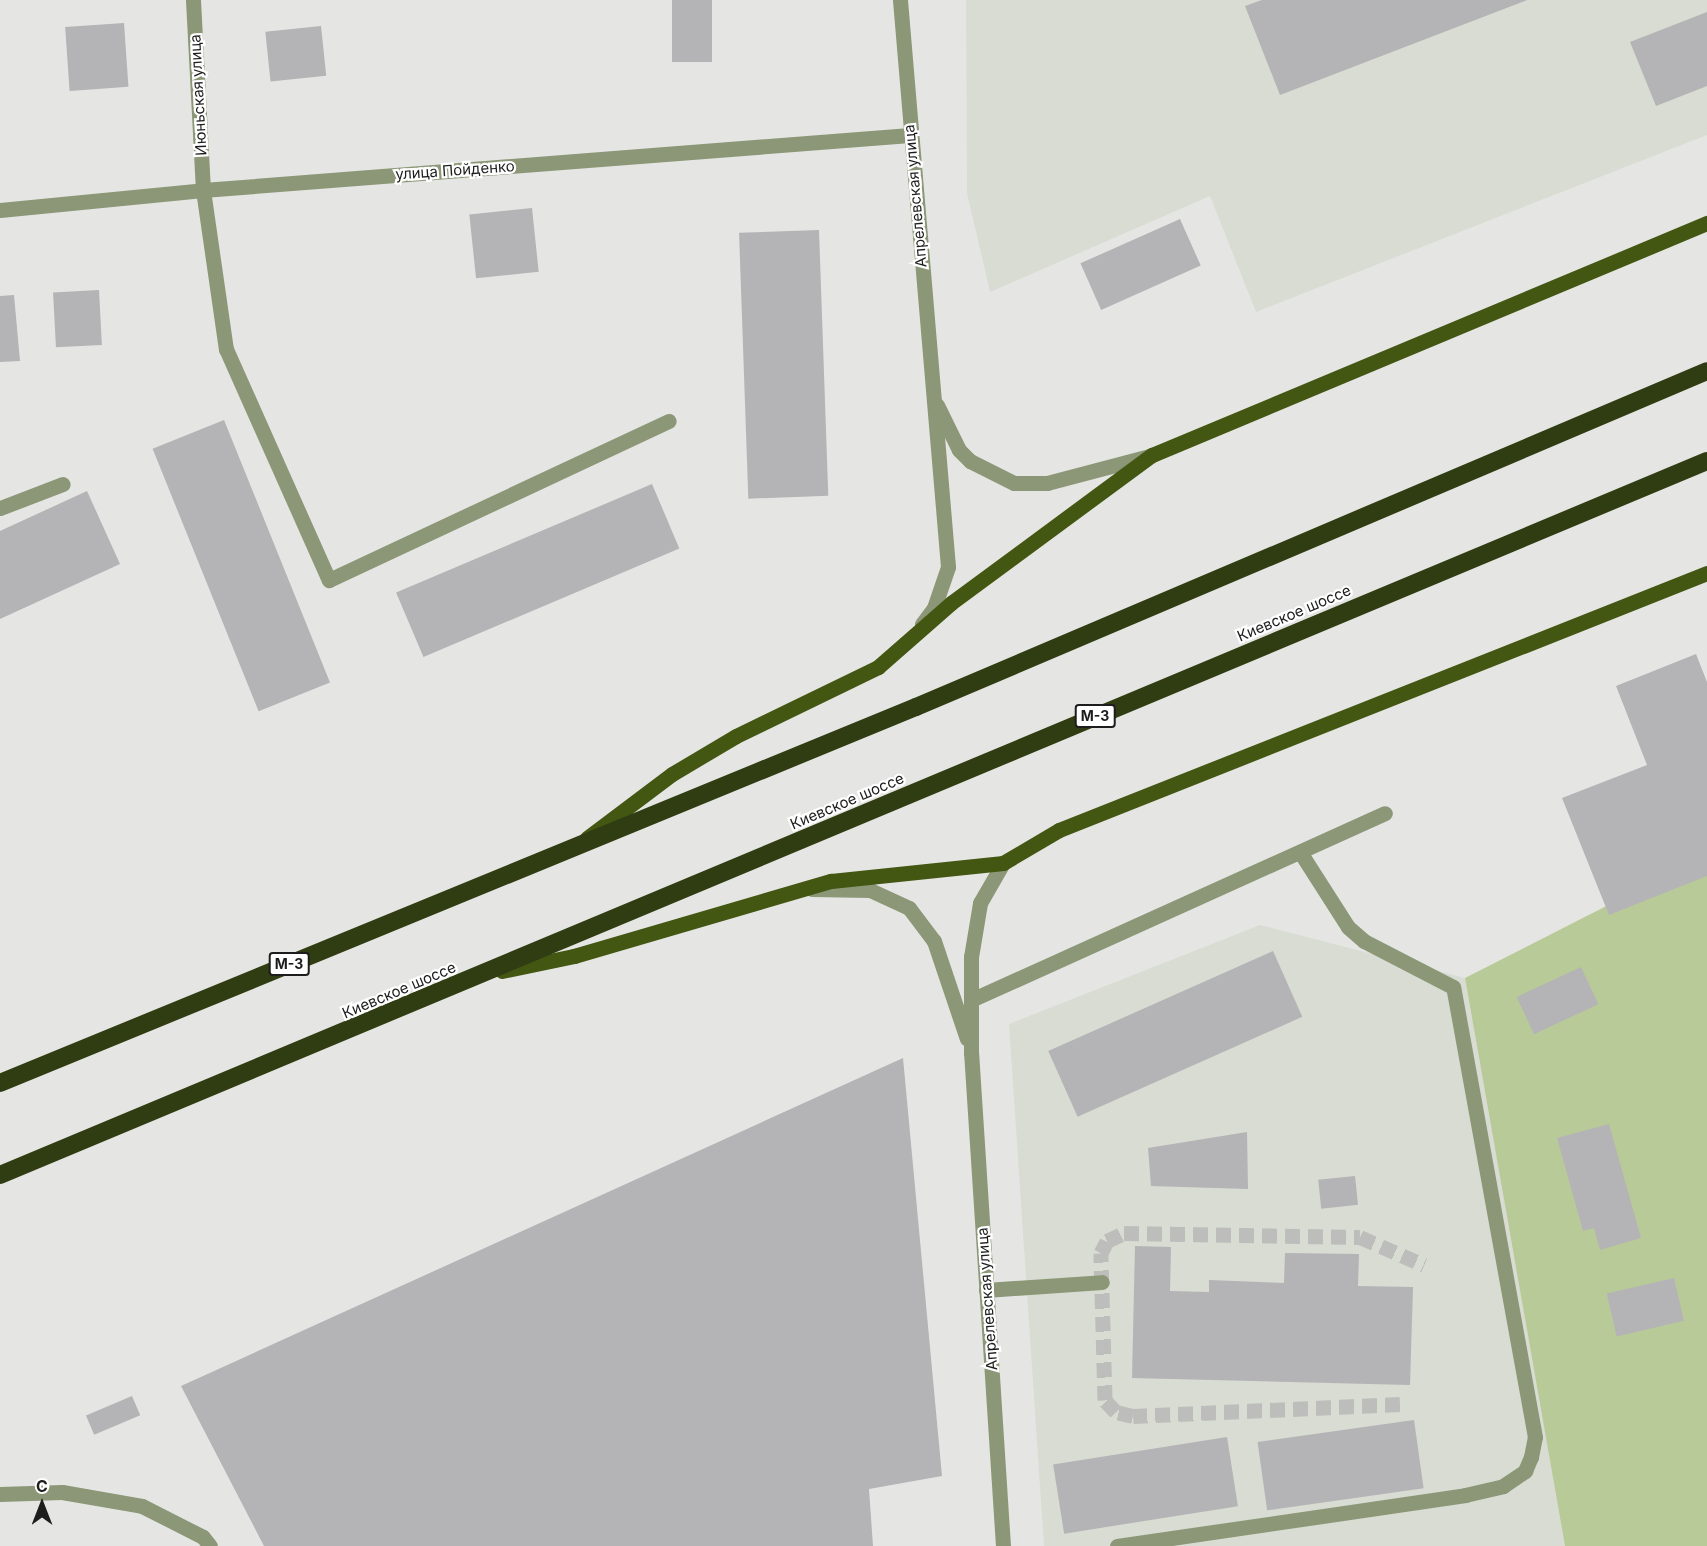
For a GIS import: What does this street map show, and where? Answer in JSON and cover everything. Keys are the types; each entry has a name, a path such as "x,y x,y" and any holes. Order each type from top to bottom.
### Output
{"highway":[{"name":"М-3","path":"0,1083 938,698 1707,371"},
{"name":"Киевское шоссе","path":"0,1175 484,975 1707,461"}],"main road":[{"path":"577,846 672,774 736,736 846,685 904,648 951,603 1152,455 1707,223"},
{"path":"1640,250 1707,231"},
{"path":"484,975 574,956 831,881 1003,863 1059,830 1707,573"}],"street":[{"name":"Июньская улица","path":"193,0 203,190 226,349 328,580 669,421"},
{"name":"Апрелевская улица","path":"900,0 931,391 948,567 934,608 904,648"},
{"name":"улица Пойденко","path":"0,210 203,190 910,135"},
{"path":"931,391 959,450 982,469 1014,483 1047,483 1152,455"},
{"path":"0,508 63,484"},
{"path":"971,1000 1385,813"},
{"path":"1117,1546 1465,1495 1503,1486 1524,1471 1531,1456 1533,1427 1453,987 1356,934 1321,890 1300,852"},
{"path":"971,1053 971,957 980,903 1003,863"},
{"path":"797,890 870,890 909,908 934,941 971,1053"},
{"name":"Апрелевская улица","path":"971,1053 1003,1546"},
{"path":"987,1290 1101,1282"},
{"path":"0,1494 62,1492 142,1506 202,1538 210,1546"}],"shaded area":[{"path":"966,0 1707,0 1707,135 1256,312 1210,196 990,292 967,193"},
{"path":"1260,925 1465,978 1565,1546 1044,1546 1009,1024"}],"green space":[{"path":"1707,775 1707,1546 1565,1546 1465,978 1622,898"}],"building":[{"path":"672,0 712,0 712,62 672,62"},
{"path":"1262,0 1527,0 1280,95 1245,6"},
{"path":"1707,12 1707,86 1656,106 1630,42"},
{"path":"124,23 128,87 70,91 65,27"},
{"path":"321,26 326,76 271,82 265,32"},
{"path":"532,208 539,272 476,278 469,215"},
{"path":"1180,219 1201,266 1101,310 1080,263"},
{"path":"819,230 828,496 748,499 739,233"},
{"path":"99,290 102,345 56,347 53,292"},
{"path":"14,295 20,361 0,362 0,296"},
{"path":"224,420 330,682 259,711 153,449"},
{"path":"652,484 679,548 423,657 396,593"},
{"path":"87,491 120,564 0,619 0,531"},
{"path":"1696,654 1707,682 1707,876 1609,915 1562,798 1647,765 1616,686"},
{"path":"1273,951 1302,1017 1078,1117 1048,1051"},
{"path":"1581,967 1598,1004 1534,1034 1517,997"},
{"path":"903,1058 942,1476 869,1489 873,1546 264,1546 181,1386"},
{"path":"1609,1124 1641,1238 1600,1250 1594,1228 1583,1231 1557,1138"},
{"path":"1247,1132 1248,1189 1151,1186 1148,1148"},
{"path":"1355,1176 1358,1205 1321,1209 1318,1180"},
{"path":"1135,1246 1171,1247 1170,1291 1209,1292 1209,1280 1284,1283 1285,1253 1359,1254 1358,1286 1413,1287 1410,1385 1132,1378"},
{"path":"1674,1278 1684,1321 1617,1336 1607,1294"},
{"path":"132,1396 140,1415 94,1435 86,1416"},
{"path":"1414,1420 1424,1488 1267,1510 1258,1442"},
{"path":"1227,1437 1238,1506 1064,1534 1053,1465"}],"tunnel":[{"path":"1400,1404 1133,1416 1116,1412 1105,1400 1101,1253 1107,1241 1124,1233 1360,1237 1424,1265"}]}
